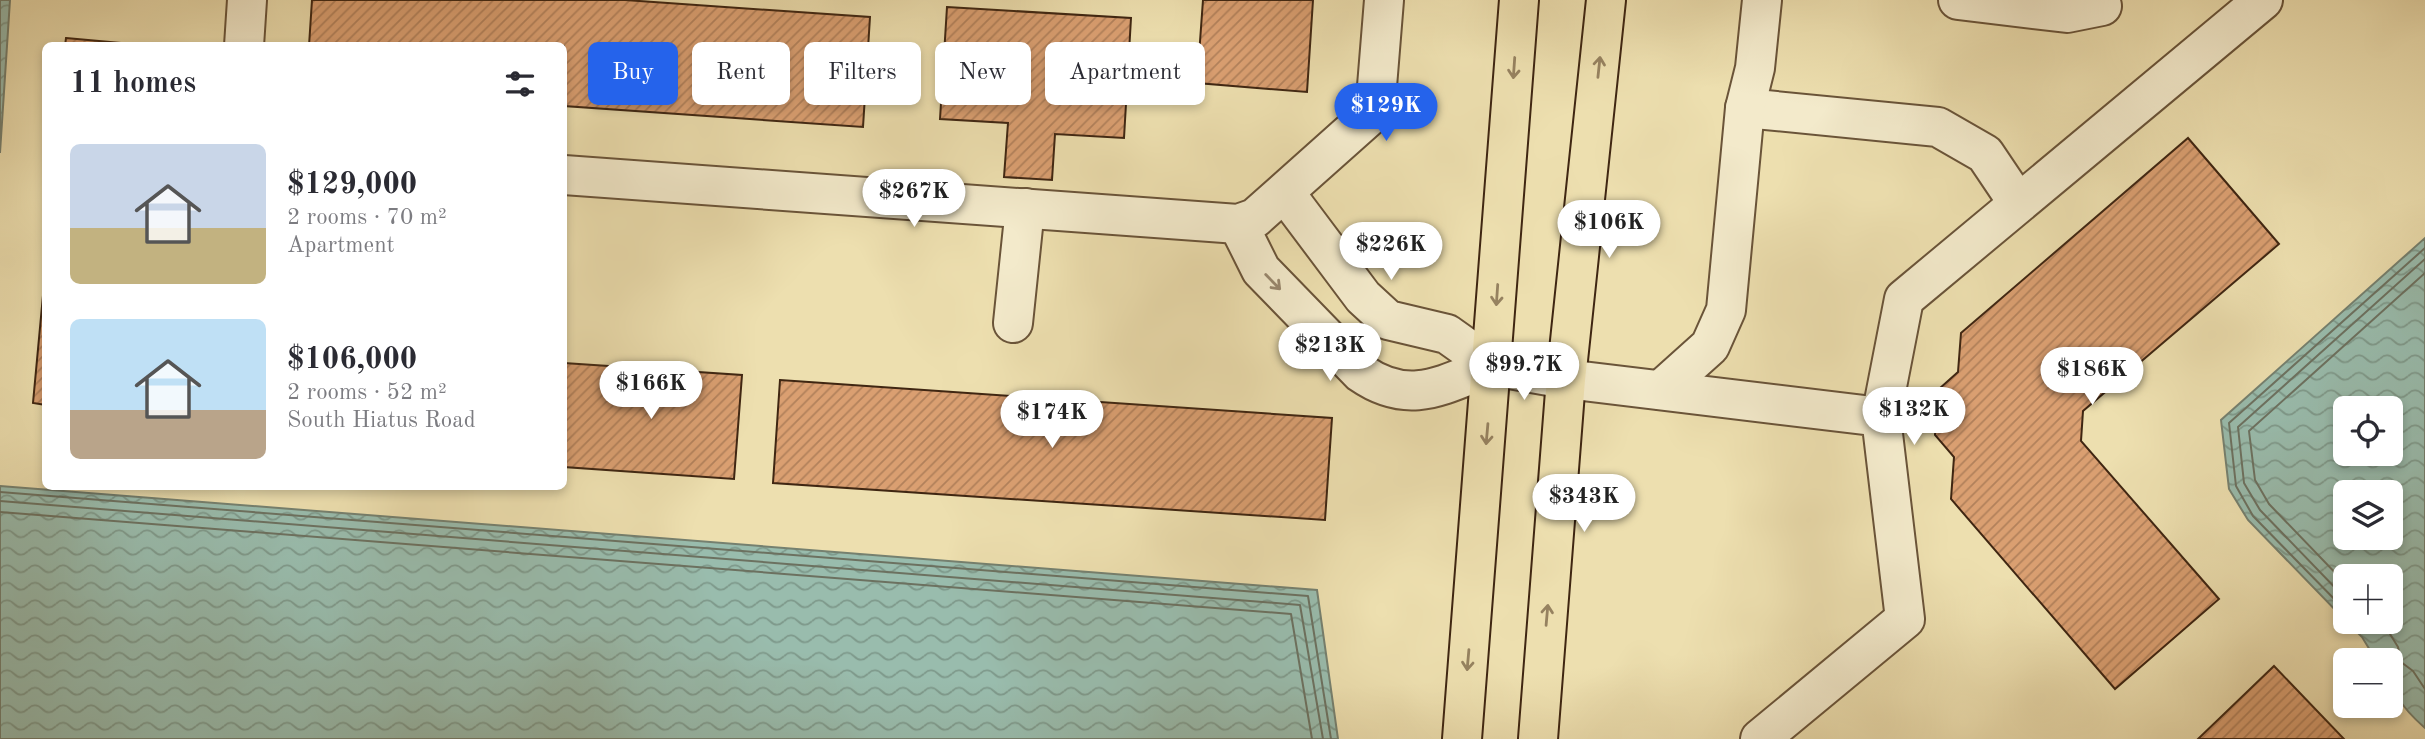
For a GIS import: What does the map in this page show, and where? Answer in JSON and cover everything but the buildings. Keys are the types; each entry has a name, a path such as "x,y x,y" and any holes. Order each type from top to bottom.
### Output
{"main road":[{"path":"1462,739 1519,0"},
{"path":"1538,739 1566,379 1606,0"}],"street":[{"path":"244,42 247,0"},
{"path":"567,175 1247,221 1285,193 1374,111 1384,0"},
{"path":"1661,390 1710,346 1726,310 1745,108 1755,68 1762,0"},
{"path":"1958,0 2067,13 2102,6"},
{"path":"1760,739 1905,619 1881,416 1904,299 2263,0"},
{"path":"1745,108 1938,127 1985,154 2018,203"},
{"path":"1285,193 1363,297 1388,320 1447,334 1492,366 1566,379 1881,416"},
{"path":"1013,323 1026,208"},
{"path":"1247,221 1261,270 1361,373 1378,385 1424,391 1492,366"}],"water":[{"path":"0,0 10,0 0,153"},
{"path":"2425,238 2425,728 2403,706 2403,648 2369,648 2359,634 2403,634 2403,564 2333,564 2333,608 2248,520 2229,489 2221,420"},
{"path":"0,486 1317,590 1338,739 0,739"}]}
